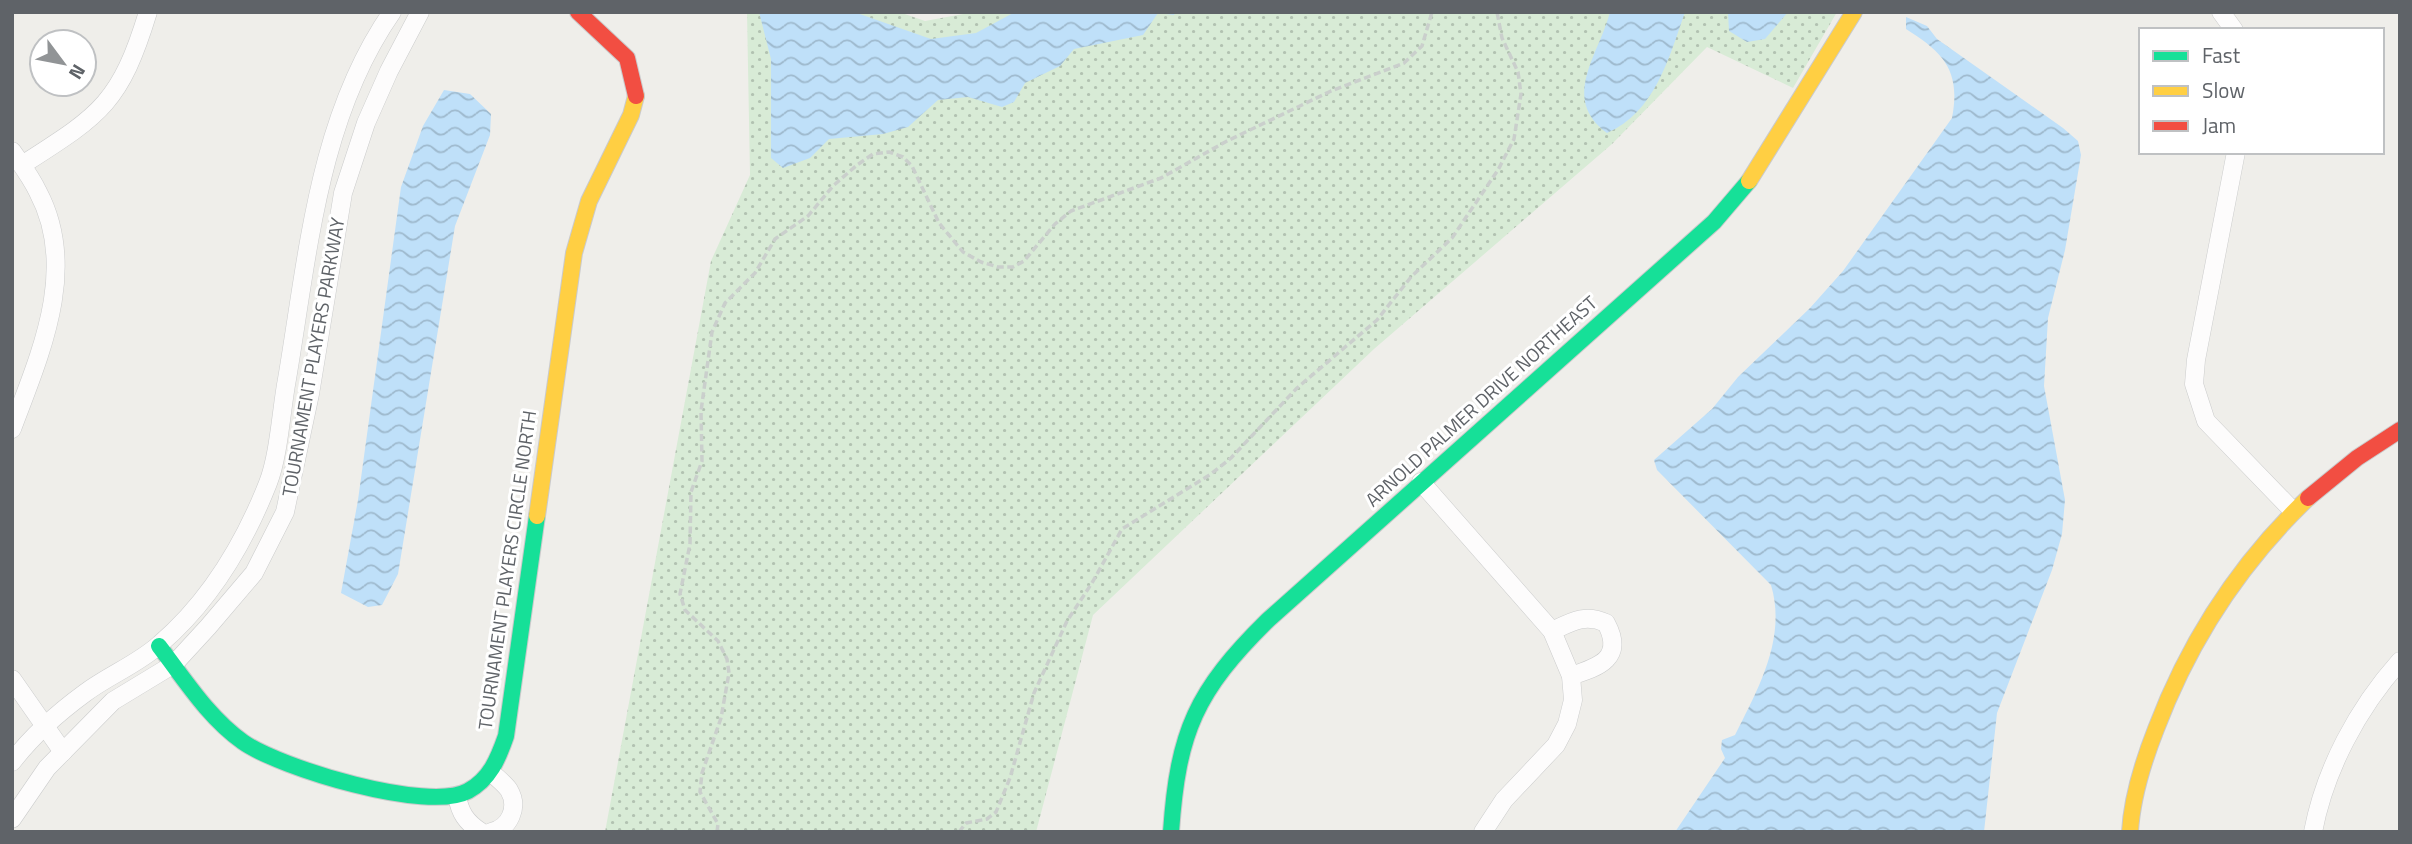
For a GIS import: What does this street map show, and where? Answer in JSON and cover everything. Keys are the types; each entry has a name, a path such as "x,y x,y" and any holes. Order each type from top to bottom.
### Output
{"street":[{"path":"12,429 43,345 57,280 55,239 39,193 17,158 83,126 108,103 121,84 135,54 148,12"},
{"name":"TOURNAMENT PLAYERS PARKWAY","path":"12,762 44,727 85,693 159,646 203,601 238,548 269,481 320,184 338,120 377,33 392,12"},
{"name":"TOURNAMENT PLAYERS PARKWAY","path":"12,819 47,768 113,701 174,664 254,573 285,512 310,394 343,193 371,112 420,12"},
{"name":"TOURNAMENT PLAYERS CIRCLE NORTH","path":"492,773 506,736 574,253 590,201 631,115 636,94 627,58 578,12"},
{"name":"ARNOLD PALMER DRIVE NORTHEAST","path":"1171,832 1173,790 1182,743 1201,698 1218,672 1268,620 1714,222 1742,192 1854,12"},
{"path":"2221,12 2233,28"},
{"path":"2236,154 2196,360 2194,384 2206,421 2293,510"},
{"path":"2130,832 2151,742 2163,705 2189,649 2212,609 2245,563 2293,510 2358,455 2400,430"},
{"path":"1421,482 1552,631 1571,676 1573,700 1567,724 1556,745 1504,800 1483,832"},
{"path":"1552,631 1588,617 1605,623 1612,634 1611,653 1605,662 1571,676"},
{"path":"159,646 221,724 242,741 287,766 420,800 457,796 471,790 492,773 509,790 514,805 510,820 491,832"},
{"path":"2313,832 2320,800 2342,747 2372,695 2400,661"},
{"path":"12,679 63,752"},
{"path":"457,796 459,809 468,824 481,832"}],"path":[{"path":"717,832 718,824 700,792 702,773 718,735 724,707 727,659 718,641 685,610 680,594 690,544 691,492 702,461 701,411 712,332 725,303 755,273 775,239 808,216 833,186 857,165 873,154 888,152 903,157 912,166 939,223 963,252 989,265 1013,267 1024,261 1049,230 1071,211 1117,191 1161,178 1227,141 1331,91 1404,63 1422,46 1432,12"},
{"path":"960,832 966,823 987,819 996,812 1010,778 1034,692 1067,621 1122,529 1132,520 1168,503 1221,466 1297,388 1377,320 1411,277 1452,238 1507,156 1514,139 1521,94 1518,72 1502,38 1497,12"}],"green space":[{"path":"747,12 899,12 925,21 974,12 1837,12 1793,88 1707,47 1612,144 1374,349 1093,615 1036,832 605,832 711,261 750,175"}],"water":[{"path":"759,12 854,12 931,39 976,33 1015,12 1175,12 1174,15 1158,13 1143,35 1074,49 1060,66 1025,83 1014,102 1002,107 968,97 938,100 908,127 883,134 829,139 810,158 783,168 771,158 771,59"},
{"path":"1610,12 1685,12 1666,65 1649,98 1623,124 1607,133 1593,120 1586,105 1584,91"},
{"path":"1728,12 1788,12 1765,39 1747,42 1729,31"},
{"path":"1906,17 1927,26 1937,39 2063,128 2078,141 2081,155 2065,250 2048,318 2044,386 2065,500 2062,534 2052,570 1997,713 1984,832 1675,832 1725,758 1721,749 1722,740 1735,735 1753,700 1773,644 1775,605 1771,585 1657,470 1654,460 1712,409 1738,377 1810,308 1843,271 1952,118 1954,88 1947,65 1930,46 1906,29"},
{"path":"444,90 470,94 491,114 490,135 455,226 398,574 382,605 368,607 341,593 358,500 401,187 423,126"}],"traffic: fast":[{"path":"1171,832 1179,766 1195,715 1223,669 1243,645 1714,222 1749,181"},
{"path":"159,646 219,721 243,742 262,752 320,775 389,792 448,796 468,791 488,774 506,736 537,516"}],"traffic: slow":[{"path":"1749,181 1854,12"},
{"path":"537,516 574,253 589,201 631,115 636,96"},
{"path":"2130,832 2133,805 2151,741 2184,664 2219,604 2239,576 2260,549 2308,498"}],"traffic: jam":[{"path":"578,12 627,58 636,96"},
{"path":"2308,498 2357,458 2400,430"}]}
